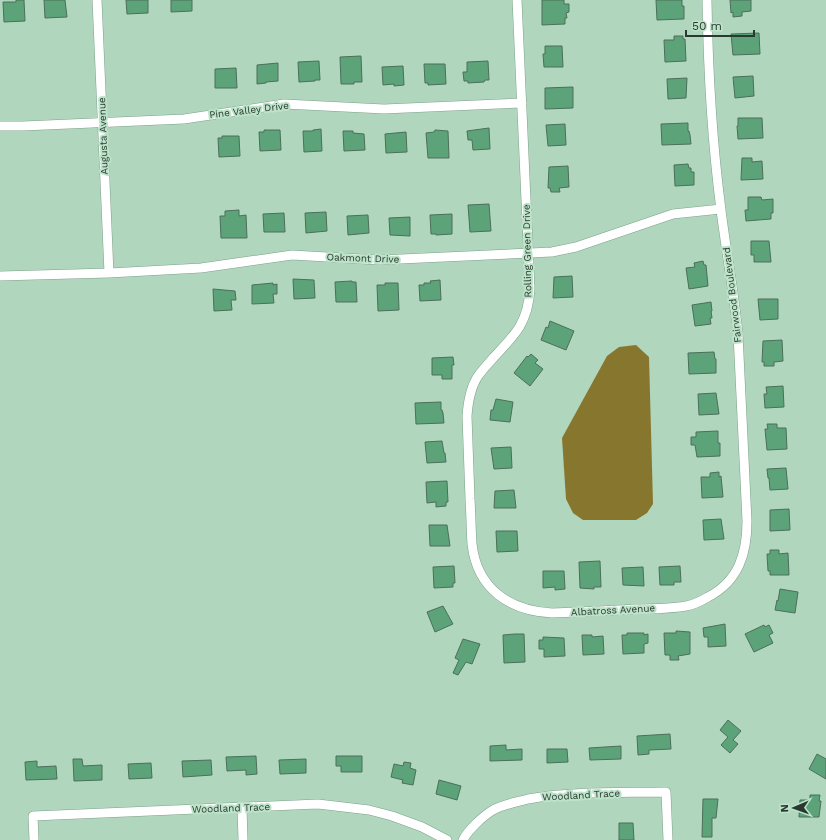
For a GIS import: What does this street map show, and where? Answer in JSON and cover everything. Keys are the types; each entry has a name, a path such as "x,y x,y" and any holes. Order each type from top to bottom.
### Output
{"street":[{"name":"Augusta Avenue","path":"98,0 109,273"},
{"name":"Rolling Green Drive","path":"499,596 490,587 478,569 472,545 467,416 468,402 478,376 519,328 529,302 530,288 517,0"},
{"name":"Fairwood Boulevard","path":"707,0 713,135 721,210 738,334 747,535 742,560 726,586"},
{"name":"Pine Valley Drive","path":"0,126 184,119 284,104 384,109 522,103"},
{"name":"Oakmont Drive","path":"0,276 109,273 201,268 292,255 379,260 552,252 576,247 673,214 721,210"},
{"name":"Albatross Avenue","path":"499,596 517,607 539,613 552,613 687,606 697,603 726,586"},
{"name":"Woodland Trace","path":"463,840 469,831 493,810 519,801 546,796 577,794 666,792 668,840"},
{"name":"Woodland Trace","path":"34,840 33,816 318,804 369,810 392,816 414,824 447,840"},
{"path":"242,807 243,840"}],"shaded area":[{"path":"636,345 649,357 653,504 647,513 636,520 583,520 573,513 566,499 562,438 607,356 619,347"}],"building":[{"path":"16,0 24,0 25,21 4,22 3,2 16,2"},
{"path":"44,0 65,0 67,17 45,18"},
{"path":"126,0 148,0 148,13 127,14"},
{"path":"171,0 192,0 192,11 171,12"},
{"path":"542,0 564,0 564,4 569,4 569,12 566,13 567,18 565,18 565,24 542,25"},
{"path":"656,0 682,0 682,6 684,6 684,19 657,20"},
{"path":"730,0 751,0 751,11 742,12 742,16 733,17 733,12 731,13"},
{"path":"759,33 760,54 733,55 731,34"},
{"path":"674,36 683,36 683,39 685,39 686,61 665,62 664,40 674,40"},
{"path":"545,46 562,46 563,67 544,67 543,54 545,54"},
{"path":"361,56 362,82 354,82 354,84 341,84 340,57"},
{"path":"319,61 320,80 299,82 298,62"},
{"path":"488,61 489,80 485,80 484,82 468,83 468,81 464,81 463,72 467,72 467,62"},
{"path":"278,63 278,81 257,84 257,65"},
{"path":"424,64 445,64 446,84 428,85 428,83 425,83"},
{"path":"403,66 404,85 383,85 382,67"},
{"path":"236,68 237,88 215,88 215,69"},
{"path":"753,76 754,96 735,98 733,77"},
{"path":"687,78 686,98 668,99 667,79"},
{"path":"573,87 573,108 545,109 545,88"},
{"path":"738,118 762,118 763,138 738,139"},
{"path":"688,123 691,144 662,145 661,124"},
{"path":"565,124 566,145 548,146 546,125"},
{"path":"489,128 490,149 473,150 472,140 468,140 467,131"},
{"path":"321,129 322,151 304,152 303,131"},
{"path":"264,130 280,130 281,150 260,151 259,132 264,132"},
{"path":"435,130 448,131 449,158 428,158 426,133 434,132"},
{"path":"343,131 353,131 353,133 364,134 365,150 344,151"},
{"path":"406,132 407,152 386,153 385,134"},
{"path":"222,136 239,136 240,156 219,157 218,138 222,138"},
{"path":"742,158 752,158 752,162 762,161 763,179 741,180"},
{"path":"688,164 689,168 691,168 691,172 694,172 694,185 675,186 674,165"},
{"path":"568,166 569,187 559,188 560,192 551,192 550,188 548,188 549,167"},
{"path":"748,197 761,197 762,200 773,199 773,213 771,213 771,219 746,221 745,210 748,210"},
{"path":"489,204 491,231 470,232 468,205"},
{"path":"239,210 239,216 246,215 247,238 221,238 220,216 225,216 225,211"},
{"path":"326,212 327,231 306,233 305,213"},
{"path":"284,213 285,232 264,232 263,214"},
{"path":"452,214 452,234 431,234 430,215"},
{"path":"368,215 369,233 348,235 347,216"},
{"path":"410,217 410,236 390,235 389,218"},
{"path":"751,241 769,241 771,262 754,262 754,255 751,255"},
{"path":"703,261 704,265 706,265 708,286 689,289 686,268 695,267 694,263"},
{"path":"572,276 573,297 553,298 554,277"},
{"path":"293,279 314,280 315,298 294,299"},
{"path":"440,280 441,300 420,301 419,285 431,283 430,281"},
{"path":"335,282 356,282 357,302 336,302"},
{"path":"273,283 273,285 277,284 277,294 273,294 274,303 252,304 252,285"},
{"path":"385,283 398,283 399,310 378,311 377,285 385,285"},
{"path":"213,289 235,291 236,300 231,300 232,310 214,311"},
{"path":"758,299 778,299 778,319 760,320"},
{"path":"711,302 711,324 695,326 692,305"},
{"path":"550,321 574,331 566,350 541,340"},
{"path":"782,340 783,361 774,362 774,366 764,366 764,362 762,362 763,341"},
{"path":"714,352 716,359 716,373 689,374 688,353"},
{"path":"531,354 538,360 535,363 543,369 530,386 514,373 527,356 528,357"},
{"path":"453,357 454,365 452,365 452,379 442,379 442,375 432,375 432,358"},
{"path":"783,386 784,407 765,408 764,394 767,394 766,387"},
{"path":"716,393 719,414 699,415 698,394"},
{"path":"496,399 513,402 510,422 490,420 491,410 493,410"},
{"path":"441,402 444,423 416,424 415,403"},
{"path":"767,424 777,424 777,428 786,428 787,449 767,450 765,429 768,429"},
{"path":"718,431 720,456 697,457 695,445 691,445 691,437 696,437 696,432"},
{"path":"442,441 446,462 427,463 425,442"},
{"path":"511,447 512,468 494,469 491,448"},
{"path":"786,468 788,489 770,490 767,469"},
{"path":"719,472 719,477 721,476 723,497 702,498 701,477 710,477 710,473"},
{"path":"447,481 448,502 446,502 446,506 436,507 436,502 427,503 426,482"},
{"path":"514,490 516,508 494,508 495,491"},
{"path":"789,509 790,530 770,531 770,510"},
{"path":"721,519 724,539 704,540 703,520"},
{"path":"429,525 447,525 450,546 430,546"},
{"path":"496,531 517,531 518,551 497,552"},
{"path":"770,550 779,550 779,554 788,553 789,575 770,575 770,571 768,571 767,554 770,554"},
{"path":"600,561 601,587 594,587 594,589 580,588 579,562"},
{"path":"454,566 455,583 453,583 453,587 434,588 433,567"},
{"path":"680,566 681,582 674,582 674,585 660,585 659,567"},
{"path":"643,567 644,586 623,585 622,568"},
{"path":"543,571 564,571 565,589 555,590 555,587 543,588"},
{"path":"780,589 798,592 795,613 775,610"},
{"path":"443,606 453,624 435,632 427,612"},
{"path":"725,624 726,646 708,647 708,637 704,637 703,628"},
{"path":"764,625 765,627 769,625 773,633 769,635 773,643 754,652 745,634"},
{"path":"676,631 690,632 690,654 678,656 679,660 670,660 670,655 665,655 664,633 676,633"},
{"path":"627,633 648,634 648,643 644,644 644,653 623,654 622,635 627,635"},
{"path":"524,634 525,662 504,663 503,635"},
{"path":"582,635 592,635 592,637 603,636 604,654 583,655"},
{"path":"543,637 564,638 565,656 544,657 544,649 539,649 539,640 543,640"},
{"path":"463,639 480,644 472,664 466,662 458,675 453,673 459,660 455,658"},
{"path":"728,720 741,731 733,740 738,744 730,753 721,745 728,737 720,730"},
{"path":"670,734 671,749 649,750 649,754 638,755 637,736"},
{"path":"506,745 506,750 522,749 522,760 490,761 490,746"},
{"path":"621,746 621,759 590,760 589,748"},
{"path":"547,749 567,749 568,762 547,763"},
{"path":"817,754 826,759 826,779 809,769"},
{"path":"256,756 257,774 246,775 246,770 227,771 226,757"},
{"path":"336,756 362,756 362,772 341,772 341,766 336,766"},
{"path":"73,759 82,759 83,766 102,765 102,780 74,781"},
{"path":"306,759 306,773 280,774 279,760"},
{"path":"211,760 212,775 183,777 182,761"},
{"path":"37,761 37,767 56,766 57,779 26,780 25,762"},
{"path":"404,762 411,763 410,768 416,770 413,785 402,783 403,780 391,777 394,764 403,766"},
{"path":"151,763 152,778 129,779 128,764"},
{"path":"439,780 461,786 457,800 436,794"},
{"path":"810,795 820,795 819,801 821,801 819,817 799,817 800,800 810,800"},
{"path":"703,799 718,799 716,818 712,818 712,837 702,837"},
{"path":"619,823 633,823 634,840 619,840"}]}
